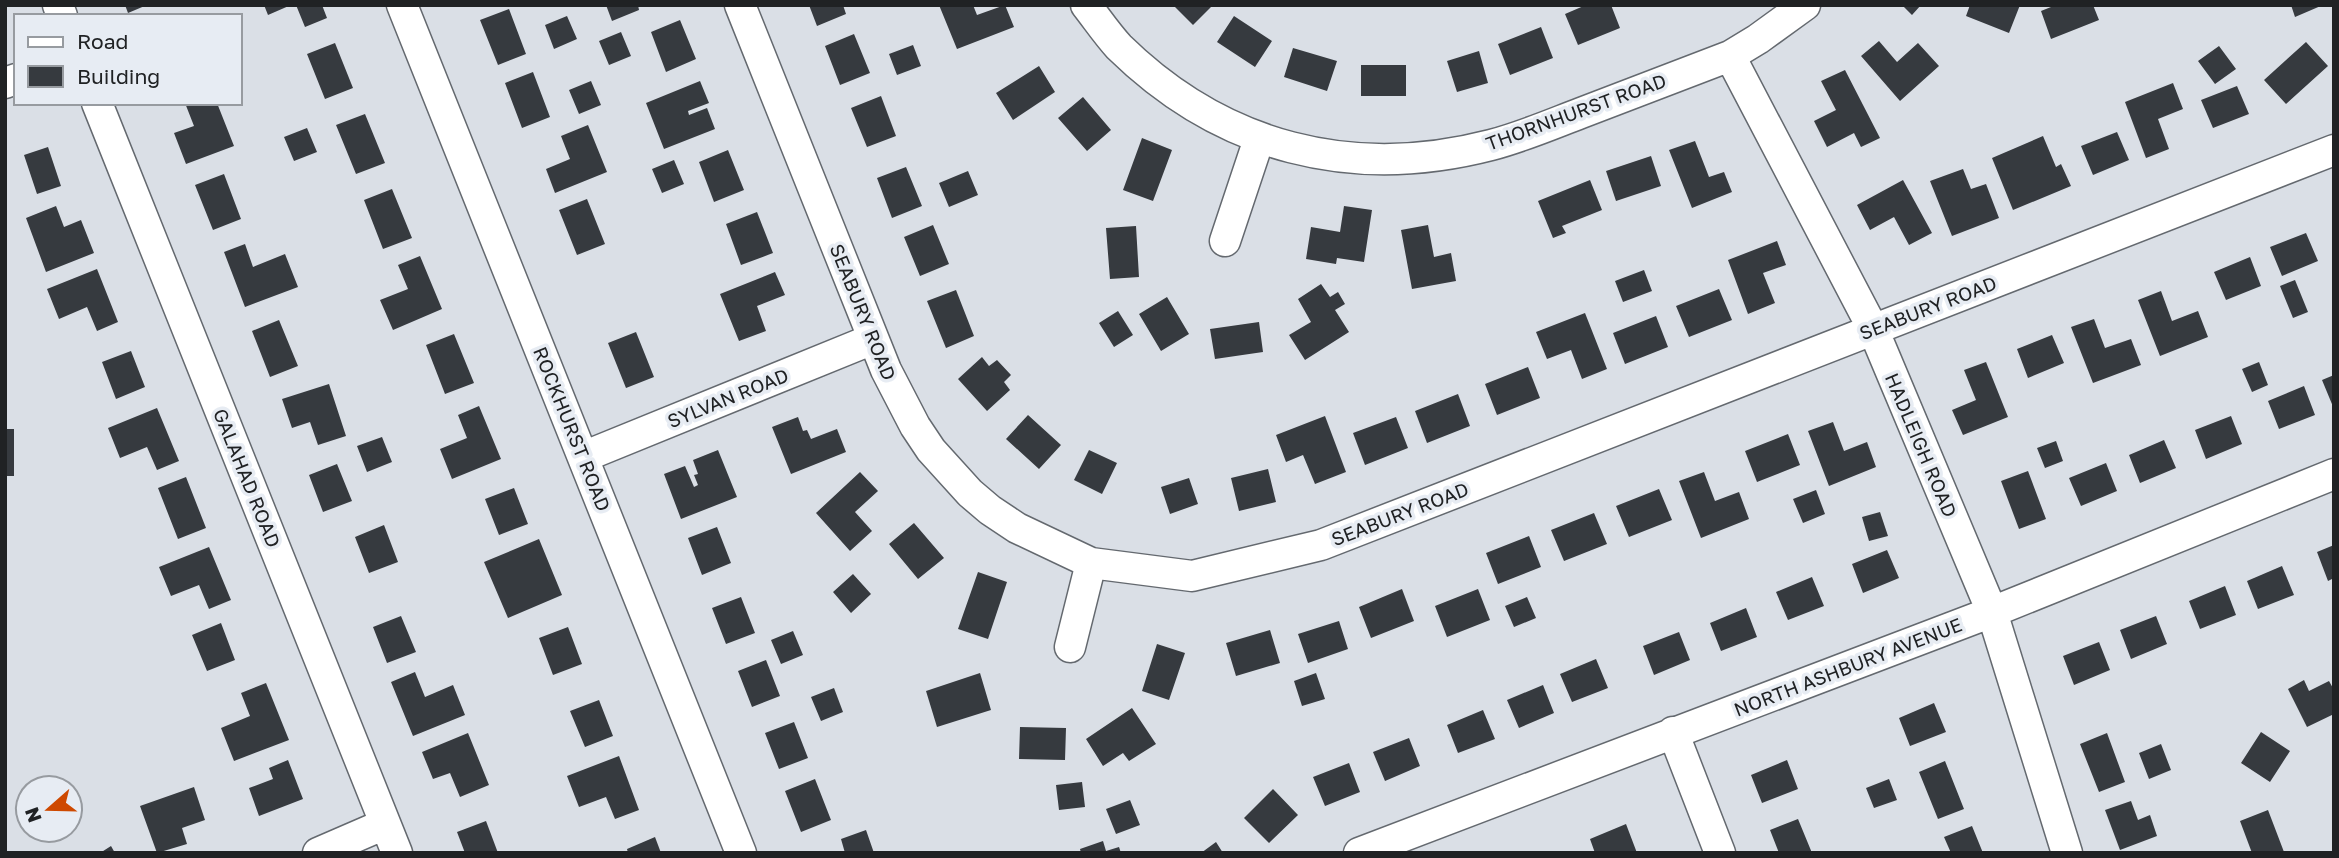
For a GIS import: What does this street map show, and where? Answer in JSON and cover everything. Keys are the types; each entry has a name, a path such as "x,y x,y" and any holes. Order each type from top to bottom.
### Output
{"street":[{"name":"ROCKHURST ROAD","path":"402,5 741,853"},
{"name":"SEABURY ROAD","path":"740,5 886,370 915,426 931,450 948,471 990,510 1017,528 1091,563 1192,576 1321,545 2334,150"},
{"name":"THORNHURST ROAD","path":"1086,5 1117,45 1150,74 1195,105 1259,139 1331,156 1372,160 1424,158 1460,152 1493,145 1531,132 1730,56 1805,5"},
{"name":"HADLEIGH ROAD","path":"1730,56 1873,329 1992,612 2067,853"},
{"name":"GALAHAD ROAD","path":"98,105 397,853"},
{"path":"1225,242 1259,139"},
{"name":"SYLVAN ROAD","path":"583,457 873,338"},
{"name":"NORTH ASHBURY AVENUE","path":"1360,852 1992,612 2334,474"},
{"path":"1070,647 1091,563"},
{"path":"1673,732 1720,853"},
{"path":"318,853 385,824"}],"building":[{"path":"125,5 147,5 128,13"},
{"path":"264,5 291,5 268,15"},
{"path":"296,5 322,5 327,18 305,27"},
{"path":"606,5 638,5 639,10 612,21"},
{"path":"809,5 843,5 846,14 817,26"},
{"path":"939,5 973,5 977,15 1005,5 1014,27 957,49"},
{"path":"1173,5 1213,5 1193,25"},
{"path":"1586,5 1611,5 1620,28 1578,45 1565,14"},
{"path":"1902,5 1921,5 1912,15"},
{"path":"1970,5 2020,5 2009,33 1966,16"},
{"path":"2056,5 2093,5 2099,20 2051,39 2041,11"},
{"path":"2291,5 2323,5 2295,17"},
{"path":"509,9 526,54 498,65 480,20"},
{"path":"567,16 577,39 554,49 545,25"},
{"path":"1234,16 1272,41 1255,67 1217,42"},
{"path":"680,20 696,59 666,72 651,32"},
{"path":"1541,27 1553,58 1510,75 1498,44"},
{"path":"621,32 631,56 609,65 599,41"},
{"path":"854,34 870,73 840,85 825,46"},
{"path":"1879,41 1897,62 1918,43 1939,66 1900,101 1861,56"},
{"path":"2306,42 2328,66 2286,104 2264,80"},
{"path":"335,43 353,88 325,99 307,54"},
{"path":"913,45 921,66 897,75 889,54"},
{"path":"2219,46 2236,69 2215,84 2198,61"},
{"path":"1293,48 1337,61 1327,91 1284,77"},
{"path":"1479,51 1488,83 1457,92 1447,61"},
{"path":"1361,65 1406,65 1406,96 1361,96"},
{"path":"1039,66 1055,92 1013,120 996,93"},
{"path":"1845,70 1880,138 1861,147 1854,133 1827,147 1814,121 1836,110 1821,81"},
{"path":"533,72 550,117 522,128 505,83"},
{"path":"591,81 601,105 579,114 569,90"},
{"path":"700,81 709,103 688,111 689,115 707,108 715,129 664,149 646,103"},
{"path":"2173,83 2183,109 2158,119 2169,149 2146,158 2125,102"},
{"path":"2237,86 2249,114 2213,128 2201,100"},
{"path":"881,96 896,136 867,147 851,108"},
{"path":"1083,97 1111,130 1087,151 1058,118"},
{"path":"186,105 218,105 234,146 186,164 174,133 194,126"},
{"path":"365,114 385,163 356,174 336,125"},
{"path":"588,125 607,172 555,193 546,169 570,159 561,136"},
{"path":"307,128 317,152 294,161 284,137"},
{"path":"2117,132 2129,160 2093,175 2081,146"},
{"path":"2043,136 2056,167 2061,164 2071,186 2013,210 1992,158"},
{"path":"1142,138 1172,150 1153,201 1123,190"},
{"path":"1695,141 1709,177 1724,172 1732,192 1692,208 1669,150"},
{"path":"48,147 61,186 37,194 24,155"},
{"path":"728,150 744,190 714,202 699,162"},
{"path":"1651,156 1661,186 1616,201 1606,171"},
{"path":"674,160 684,184 662,193 652,169"},
{"path":"906,167 922,206 892,218 877,178"},
{"path":"1963,169 1971,189 1986,184 1999,218 1952,236 1930,181"},
{"path":"968,171 978,195 949,207 939,183"},
{"path":"224,174 241,219 213,230 195,185"},
{"path":"1590,180 1602,210 1562,226 1566,233 1553,238 1538,201"},
{"path":"1903,180 1932,233 1909,245 1894,217 1870,230 1857,205"},
{"path":"392,189 412,238 383,249 364,200"},
{"path":"587,199 605,244 577,255 559,210"},
{"path":"56,206 64,227 81,220 94,253 46,272 26,218"},
{"path":"1344,206 1372,210 1364,262 1337,258 1336,264 1306,259 1311,227 1340,232"},
{"path":"757,212 773,253 741,265 726,224"},
{"path":"933,225 949,264 920,276 904,237"},
{"path":"1428,225 1434,257 1451,253 1456,281 1412,289 1401,230"},
{"path":"1136,226 1139,277 1110,279 1106,228"},
{"path":"2306,233 2318,261 2282,276 2270,247"},
{"path":"1777,241 1786,265 1763,273 1775,303 1748,314 1728,260"},
{"path":"245,244 253,267 285,254 298,287 245,307 224,252"},
{"path":"420,256 442,309 393,330 380,300 408,289 398,265"},
{"path":"2250,257 2261,286 2226,300 2214,272"},
{"path":"97,269 118,322 97,331 87,307 59,319 47,289"},
{"path":"1644,270 1652,291 1623,302 1615,281"},
{"path":"775,272 785,295 757,306 766,331 739,341 720,294"},
{"path":"2295,280 2308,312 2293,318 2280,286"},
{"path":"1321,284 1330,297 1338,292 1345,304 1335,310 1349,332 1305,360 1289,335 1311,322 1298,299"},
{"path":"1719,289 1732,320 1689,337 1676,306"},
{"path":"956,290 974,336 946,348 927,301"},
{"path":"2161,291 2172,321 2198,311 2208,337 2160,356 2138,300"},
{"path":"1167,297 1189,334 1161,351 1139,314"},
{"path":"1118,311 1133,335 1114,347 1099,323"},
{"path":"1585,313 1607,369 1582,379 1571,350 1547,359 1536,332"},
{"path":"1656,316 1668,347 1625,364 1613,333"},
{"path":"2094,319 2105,348 2131,339 2141,365 2093,383 2071,327"},
{"path":"279,320 298,366 270,377 252,331"},
{"path":"1259,322 1263,352 1215,359 1210,329"},
{"path":"636,332 654,377 626,388 608,343"},
{"path":"454,334 474,383 445,394 426,345"},
{"path":"2052,335 2064,363 2028,378 2017,349"},
{"path":"131,351 145,387 116,399 102,362"},
{"path":"982,357 989,366 997,360 1011,375 1004,382 1010,390 987,411 958,379"},
{"path":"1986,362 2008,417 1963,435 1952,410 1976,400 1964,370"},
{"path":"2259,362 2268,385 2252,392 2242,369"},
{"path":"1528,367 1540,398 1497,415 1485,384"},
{"path":"2334,375 2334,409 2322,380"},
{"path":"329,384 346,436 318,445 310,422 292,428 282,399"},
{"path":"2304,386 2315,415 2279,429 2268,401"},
{"path":"1458,394 1470,426 1427,443 1415,411"},
{"path":"479,406 501,459 452,479 440,449 467,438 458,415"},
{"path":"157,408 179,461 157,470 147,447 120,458 108,428"},
{"path":"1028,415 1061,445 1039,469 1006,439"},
{"path":"1325,416 1346,472 1315,484 1303,455 1286,462 1276,435"},
{"path":"2231,416 2242,444 2206,459 2195,430"},
{"path":"798,417 803,431 807,430 811,439 837,429 846,452 791,474 772,427"},
{"path":"1396,417 1408,448 1365,465 1353,433"},
{"path":"1833,422 1844,451 1867,442 1876,467 1829,486 1808,431"},
{"path":"5,429 14,429 14,476 5,476"},
{"path":"1788,434 1800,465 1757,482 1745,451"},
{"path":"382,437 392,462 367,472 357,446"},
{"path":"2164,440 2176,468 2140,483 2129,455"},
{"path":"2056,441 2063,461 2045,468 2037,448"},
{"path":"718,450 737,497 681,519 664,474 685,466 694,487 698,485 694,475 698,474 693,460"},
{"path":"1089,450 1117,463 1102,494 1074,480"},
{"path":"2106,463 2117,491 2081,506 2069,478"},
{"path":"337,464 352,501 323,512 309,475"},
{"path":"1268,469 1276,502 1239,511 1231,478"},
{"path":"2028,471 2046,519 2019,529 2001,481"},
{"path":"860,472 878,491 855,512 872,531 850,551 816,513"},
{"path":"1704,472 1715,501 1739,492 1749,519 1701,538 1679,481"},
{"path":"186,477 206,528 178,539 158,488"},
{"path":"1189,478 1198,504 1170,514 1161,487"},
{"path":"514,488 528,524 499,535 485,499"},
{"path":"1659,489 1672,520 1629,537 1616,506"},
{"path":"1816,490 1825,514 1803,523 1793,499"},
{"path":"1880,512 1888,536 1869,541 1862,517"},
{"path":"1594,513 1607,544 1564,561 1551,530"},
{"path":"914,523 944,558 918,579 889,544"},
{"path":"384,525 398,562 369,573 355,537"},
{"path":"717,527 731,563 702,575 688,538"},
{"path":"1529,536 1541,567 1498,584 1486,553"},
{"path":"539,539 562,595 508,618 484,562"},
{"path":"2334,545 2334,578 2328,581 2317,552"},
{"path":"209,547 231,600 209,609 199,585 171,596 159,567"},
{"path":"1887,550 1899,578 1863,593 1852,564"},
{"path":"2282,566 2294,595 2258,609 2247,581"},
{"path":"978,572 1007,582 988,639 958,629"},
{"path":"853,574 871,594 851,613 833,592"},
{"path":"1812,577 1824,606 1788,620 1776,592"},
{"path":"2225,586 2236,615 2200,629 2189,601"},
{"path":"1402,589 1414,621 1371,638 1359,607"},
{"path":"1478,589 1490,620 1447,637 1435,606"},
{"path":"741,597 755,633 726,644 712,608"},
{"path":"1527,597 1536,618 1514,627 1505,606"},
{"path":"1746,608 1757,637 1721,651 1710,623"},
{"path":"401,616 416,652 387,663 373,627"},
{"path":"2156,616 2167,644 2131,659 2120,630"},
{"path":"1339,621 1348,649 1308,663 1298,634"},
{"path":"221,623 235,660 207,671 192,635"},
{"path":"568,627 582,664 553,675 539,638"},
{"path":"1270,630 1280,663 1236,676 1226,643"},
{"path":"793,631 803,655 781,664 771,640"},
{"path":"1679,632 1690,660 1654,675 1643,646"},
{"path":"2099,642 2110,670 2074,685 2063,656"},
{"path":"1157,644 1185,653 1169,700 1142,691"},
{"path":"1596,659 1608,688 1572,702 1560,674"},
{"path":"766,660 780,696 752,707 738,671"},
{"path":"415,672 425,697 453,685 465,715 413,736 391,682"},
{"path":"980,673 991,710 937,727 926,691"},
{"path":"1316,673 1325,699 1302,706 1294,681"},
{"path":"2304,680 2309,691 2329,681 2334,690 2334,714 2307,727 2288,689"},
{"path":"266,683 289,740 234,761 221,728 250,716 241,693"},
{"path":"1543,685 1554,713 1519,728 1507,700"},
{"path":"834,688 843,712 821,721 811,697"},
{"path":"599,700 613,736 585,747 570,711"},
{"path":"1934,703 1946,732 1910,746 1899,718"},
{"path":"1132,708 1156,744 1129,761 1123,753 1103,766 1086,739"},
{"path":"1483,710 1495,739 1458,753 1447,725"},
{"path":"794,722 808,758 779,769 765,733"},
{"path":"1020,727 1066,728 1065,760 1019,759"},
{"path":"2261,732 2290,751 2270,782 2241,763"},
{"path":"468,733 489,785 460,797 450,773 433,779 422,752"},
{"path":"2107,733 2125,782 2099,792 2080,744"},
{"path":"1409,738 1420,766 1385,781 1373,752"},
{"path":"2161,744 2171,770 2149,779 2139,753"},
{"path":"619,756 639,810 615,819 606,797 579,807 567,776"},
{"path":"288,760 303,799 259,816 249,788 273,779 269,768"},
{"path":"1787,760 1798,789 1762,803 1751,775"},
{"path":"1945,761 1964,809 1938,819 1919,772"},
{"path":"1349,763 1360,792 1325,806 1313,777"},
{"path":"815,779 831,820 801,832 785,791"},
{"path":"1889,779 1897,800 1874,808 1866,788"},
{"path":"1082,782 1085,807 1059,810 1056,785"},
{"path":"194,787 205,820 182,828 187,844 157,853 140,806"},
{"path":"1273,789 1298,815 1269,843 1244,818"},
{"path":"1130,800 1140,825 1116,834 1106,809"},
{"path":"2131,801 2138,820 2150,815 2157,836 2120,850 2105,810"},
{"path":"2268,810 2284,852 2252,853 2240,821"},
{"path":"1798,819 1812,853 1779,853 1770,830"},
{"path":"486,821 498,853 465,853 457,832"},
{"path":"1626,824 1637,853 1595,853 1590,839"},
{"path":"1972,826 1983,853 1951,853 1944,837"},
{"path":"866,830 874,853 845,853 841,839"},
{"path":"655,837 661,853 628,853 627,849"},
{"path":"1103,841 1106,851 1119,847 1121,853 1081,853 1080,849"},
{"path":"1216,842 1223,853 1201,853"},
{"path":"111,846 115,853 100,853"}]}
